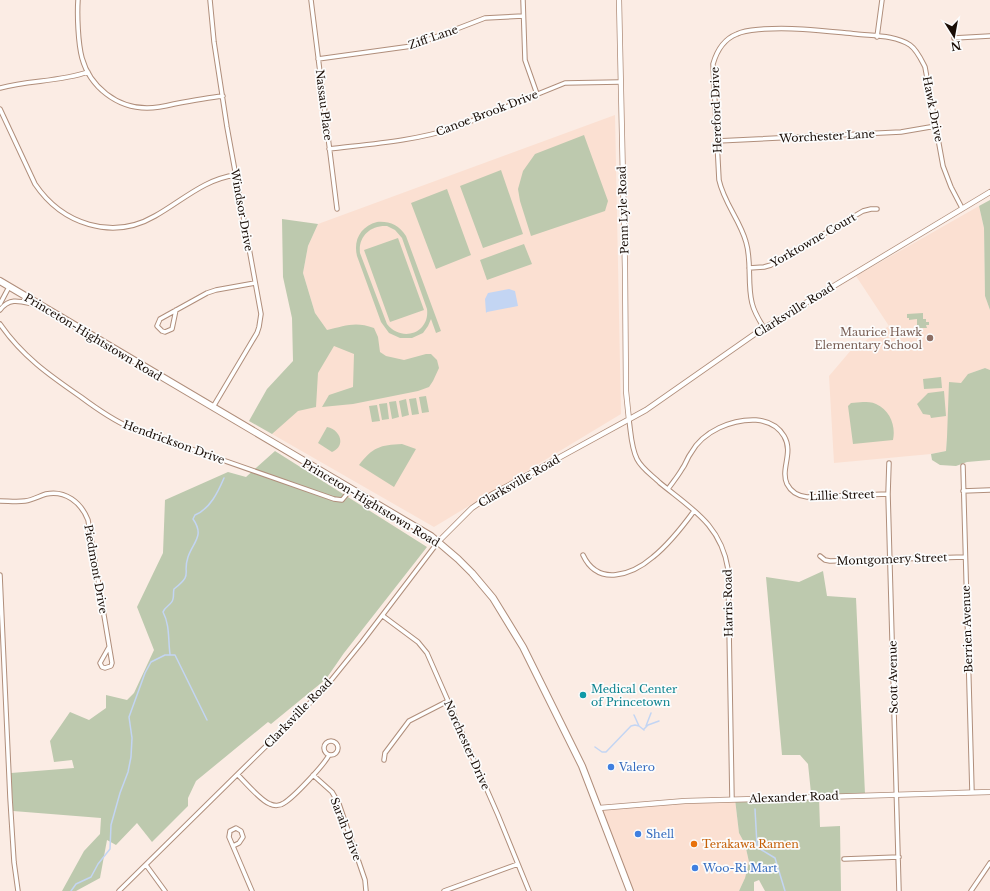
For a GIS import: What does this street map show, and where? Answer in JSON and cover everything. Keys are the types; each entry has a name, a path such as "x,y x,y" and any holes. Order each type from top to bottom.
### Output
{"main road":[{"name":"Princeton-Hightstown Road","path":"0,281 431,536 458,558 493,598 542,683 582,766 630,891"}],"street":[{"path":"78,0 80,48 88,72 93,81 107,94 120,102 137,107 154,108 222,96"},
{"name":"Windsor Drive","path":"210,0 214,42 222,96 261,314 259,327 212,407"},
{"name":"Nassau Place","path":"311,0 337,209"},
{"path":"523,0 525,60 537,94"},
{"name":"Penn Lyle Road","path":"619,0 626,391 629,420"},
{"path":"877,37 882,0"},
{"name":"Ziff Lane","path":"318,59 412,46 485,18 524,16"},
{"name":"Hereford Drive","path":"764,328 752,304 748,251 743,232 724,197 719,180 713,64 718,51 732,36 744,32 759,30 792,28 877,37"},
{"path":"954,38 990,36"},
{"name":"Hawk Drive","path":"877,37 898,40 909,44 918,54 925,67 947,177 962,208"},
{"path":"0,88 24,83 64,79 88,72"},
{"name":"Canoe Brook Drive","path":"329,149 439,133 565,83 620,82"},
{"path":"0,109 40,192 63,213 90,225 110,228 137,224 154,217 205,184 236,175"},
{"name":"Worchester Lane","path":"717,141 901,132 936,126"},
{"name":"Clarksville Road","path":"119,891 238,775 329,683 383,616 438,542 472,508 491,495 629,420 665,397 764,328 990,192"},
{"name":"Yorktowne Court","path":"749,268 771,265 863,211 877,209"},
{"path":"176,310 172,329 165,332 159,329 157,326 160,319 176,310 207,293 255,283"},
{"path":"0,304 9,287"},
{"path":"0,310 6,303 11,301 39,305"},
{"name":"Hendrickson Drive","path":"0,324 9,338 28,358 60,383 119,423 334,499 342,500 350,489"},
{"name":"Harris Road","path":"629,420 632,444 637,459 645,470 710,526 716,534 724,551 728,569 732,799"},
{"name":"Lillie Street","path":"668,489 682,470 690,453 702,439 726,425 739,421 752,420 772,424 784,436 787,441 788,453 786,480 791,490 798,495 807,497 888,494"},
{"name":"Scott Avenue","path":"889,463 888,494 900,891"},
{"name":"Berrien Avenue","path":"963,466 972,792"},
{"path":"963,491 990,490"},
{"name":"Piedmont Drive","path":"0,501 26,501 54,493 72,498 82,508 88,520 112,663 110,666 105,668 100,662 109,647"},
{"path":"583,556 592,569 604,575 617,576 631,571 644,564 659,552 694,511"},
{"name":"Montgomery Street","path":"820,556 825,560 830,561 965,557"},
{"path":"0,575 10,798 14,862 18,891"},
{"name":"Norchester Drive","path":"383,616 423,647 448,701 529,891"},
{"path":"384,760 384,753 409,721 448,701"},
{"path":"333,741 337,745 338,750 334,755 329,755 324,752 324,746 327,742 333,741"},
{"path":"238,775 265,802 278,805 286,802 329,755"},
{"name":"Sarah Drive","path":"312,775 332,792 339,804 365,880 366,891"},
{"name":"Alexander Road","path":"599,808 684,801 732,799 990,792"},
{"path":"233,846 239,843 243,837 241,831 236,828 230,831 229,837 252,891"},
{"path":"844,859 898,857"},
{"path":"972,891 990,863"},
{"path":"444,891 518,864"},
{"path":"146,865 165,891"}],"shaded area":[{"path":"615,115 621,414 434,527 272,434 292,402 315,313 303,273 308,246 318,224"},
{"name":"Maurice Hawk Elementary School","path":"979,206 984,228 985,296 990,310 990,370 985,368 968,374 947,437 946,451 931,454 834,463 829,376 852,349 889,326 856,276"},
{"path":"735,799 739,833 745,844 749,862 745,878 739,891 630,891 599,808"}],"green space":[{"path":"584,135 608,201 605,211 531,236 520,201 518,189 523,171 535,154"},
{"path":"501,170 523,234 483,248 460,186"},
{"path":"447,189 471,255 436,269 411,203"},
{"path":"990,200 990,310 985,296 984,228 979,206"},
{"path":"282,219 318,224 308,246 303,273 315,313 327,330 350,325 367,326 374,328 378,337 380,352 386,356 404,360 431,354 437,360 439,368 429,387 418,391 353,404 322,407 329,395 353,387 354,354 334,346 318,373 316,407 298,411 272,434 249,421 267,389 293,361 292,318 283,277"},
{"path":"386,222 393,224 397,226 406,236 441,331 436,333 431,319 423,333 412,338 400,338 389,333 381,322 356,250 357,239 363,230 371,224","holes":["381,226 387,226 395,230 402,238 427,309 427,317 424,324 414,333 400,333 393,330 387,324 360,253 363,237 370,230"]},
{"path":"398,238 424,310 390,322 364,250"},
{"path":"524,244 532,264 487,280 480,260"},
{"path":"923,313 923,319 926,319 926,322 929,322 929,325 926,325 927,328 917,328 917,319 909,320 909,318 907,318 907,314"},
{"path":"985,368 990,370 990,460 967,462 956,466 940,465 932,460 931,454 946,451 949,382 961,383 968,374"},
{"path":"941,377 942,388 924,389 923,379"},
{"path":"944,391 946,416 931,418 930,415 923,414 917,404 928,393"},
{"path":"426,396 429,412 422,413 419,397"},
{"path":"416,398 419,414 412,415 409,399"},
{"path":"406,399 409,415 402,417 399,401"},
{"path":"396,401 399,417 392,419 389,402"},
{"path":"871,402 885,410 893,424 893,440 853,444 848,406 851,403"},
{"path":"387,403 389,419 382,420 379,404"},
{"path":"377,405 380,421 372,422 369,406"},
{"path":"327,427 336,431 340,438 339,446 332,452 318,443"},
{"path":"402,444 416,449 394,487 359,465 369,454 382,446"},
{"path":"275,451 427,547 344,653 326,679 271,724 268,722 196,781 188,798 188,806 152,842 137,823 116,845 107,840 100,878 76,891 62,891 84,851 100,834 101,818 13,811 11,773 74,768 72,760 54,762 50,741 70,712 89,720 106,708 106,695 127,700 134,693 154,650 137,607 163,553 165,500 228,472 246,477"},
{"path":"823,571 827,596 856,598 865,794 817,796 811,793 808,764 800,755 782,755 766,577 799,582"},
{"path":"819,797 820,827 840,826 841,891 765,891 759,880 754,882 754,891 739,891 745,878 749,862 745,844 739,833 735,799"}],"water":[{"path":"509,289 515,291 518,306 486,313 485,299 488,293"}],"waterway":[{"path":"170,654 168,627 163,612 172,601 174,589 186,577 186,563 198,535 198,530 193,519 195,515 205,509 213,500 224,478"},
{"path":"71,891 76,884 91,877 98,864 110,849 111,825 120,793 128,772 131,757 132,738 129,717 145,673 151,662 165,655 175,655 207,720"},
{"path":"646,726 651,713"},
{"path":"634,715 639,726 644,730"},
{"path":"644,729 648,725 659,721"},
{"path":"595,747 602,752 606,752 631,726 639,726"},
{"path":"755,809 757,845 760,849 775,858 785,891"}],"place":[{"name":"Maurice Hawk Elementary School","path":"930,338"},
{"name":"Medical Center of Princetown","path":"583,695"},
{"name":"Valero","path":"611,767"},
{"name":"Shell","path":"638,834"},
{"name":"Terakawa Ramen","path":"694,844"},
{"name":"Woo-Ri Mart","path":"695,868"}]}
